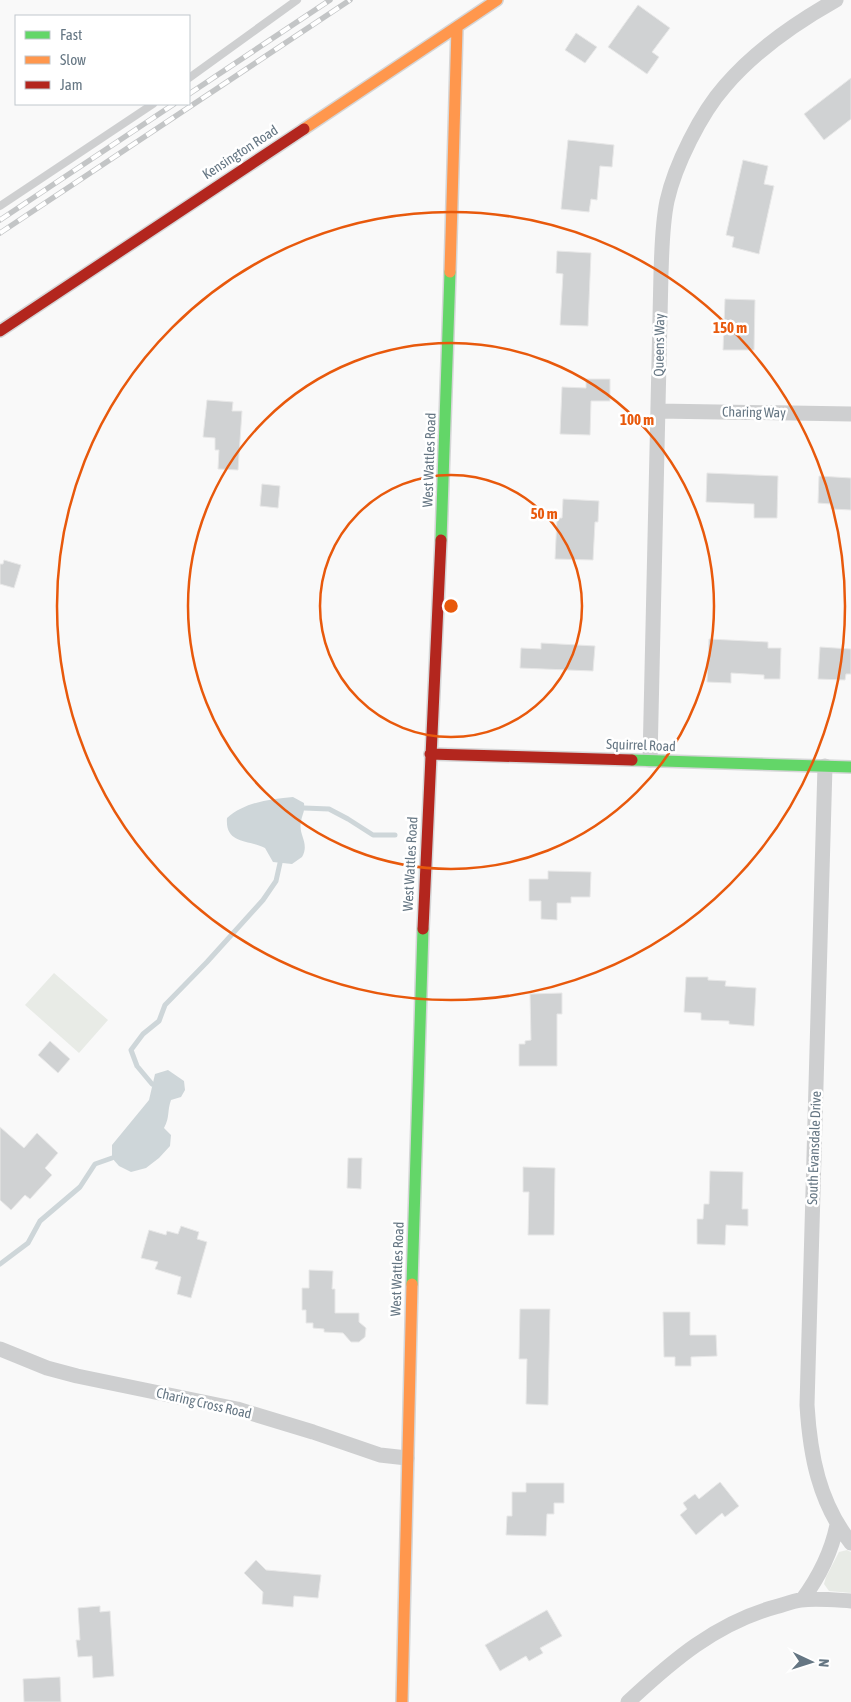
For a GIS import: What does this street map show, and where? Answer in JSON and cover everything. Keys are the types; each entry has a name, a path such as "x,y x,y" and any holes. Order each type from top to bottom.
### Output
{"street":[{"name":"Kensington Road","path":"0,332 186,206 498,0"},
{"name":"Queens Way","path":"650,760 661,265 664,218 670,190 691,138 723,87 772,43 836,0"},
{"name":"West Wattles Road","path":"402,1702 420,974 442,519 452,152 458,28"},
{"name":"Charing Way","path":"658,411 851,414"},
{"name":"Squirrel Road","path":"430,754 851,767"},
{"name":"South Evansdale Drive","path":"825,766 807,1405 809,1432 815,1466 837,1526"},
{"name":"Charing Cross Road","path":"0,1348 47,1368 237,1409 380,1455 407,1458"},
{"path":"837,1526 851,1543"},
{"path":"802,1600 815,1583 825,1564 833,1544 837,1526"},
{"path":"628,1702 680,1655 718,1630 747,1616 802,1600 851,1601"}],"lane":[{"path":"190,77 297,0"},
{"path":"0,206 152,105"}],"shaded area":[{"path":"293,797 304,803 301,831 305,847 302,857 292,864 273,862 265,848 233,837 227,826 227,818 234,813 242,808 267,800"},
{"path":"54,973 108,1020 79,1053 25,1005"},
{"path":"168,1070 184,1081 185,1090 181,1097 171,1100 164,1128 171,1135 170,1146 146,1168 131,1172 119,1166 112,1158 112,1145 149,1100 155,1074"},
{"path":"847,1550 851,1552 851,1593 829,1591 824,1584 826,1577 839,1552"}],"building":[{"path":"638,5 670,28 652,52 659,57 647,74 608,47"},
{"path":"576,33 597,47 585,63 565,50"},
{"path":"851,78 851,119 824,140 804,114"},
{"path":"568,140 614,145 612,167 600,166 597,200 591,199 589,212 561,209"},
{"path":"743,160 768,166 764,184 774,186 759,254 732,247 734,237 726,235"},
{"path":"557,251 591,253 588,326 560,325 563,274 556,273"},
{"path":"725,299 755,300 754,350 723,350"},
{"path":"586,379 610,379 610,401 591,401 590,435 560,434 562,387 586,388"},
{"path":"207,400 233,402 232,411 242,411 238,470 218,469 219,450 215,450 215,438 203,437"},
{"path":"707,473 778,476 777,518 754,518 754,504 706,502"},
{"path":"819,476 851,478 851,510 831,509 831,504 818,503"},
{"path":"262,484 280,486 278,508 260,506"},
{"path":"563,499 599,501 598,522 595,522 593,560 555,559 557,518 562,518"},
{"path":"4,560 21,565 14,588 0,584 0,564 3,564"},
{"path":"709,639 768,642 768,648 781,648 780,679 764,679 764,675 731,673 731,683 707,682"},
{"path":"541,643 595,646 593,671 520,668 521,648 541,649"},
{"path":"820,647 851,649 851,674 846,674 845,680 818,679"},
{"path":"548,871 591,872 590,897 571,897 571,903 557,903 557,920 541,919 541,901 529,901 529,879 548,879"},
{"path":"686,977 708,977 708,980 726,981 725,986 756,988 754,1026 729,1024 729,1021 701,1020 701,1013 684,1012"},
{"path":"562,993 562,1014 557,1014 557,1066 519,1066 519,1044 525,1044 525,1041 531,1040 530,994"},
{"path":"50,1041 70,1059 58,1073 38,1055"},
{"path":"0,1127 24,1148 37,1133 58,1153 45,1168 52,1175 30,1199 25,1195 11,1210 0,1200"},
{"path":"348,1158 362,1158 361,1189 347,1188"},
{"path":"523,1167 555,1168 554,1235 528,1235 529,1192 523,1192"},
{"path":"710,1171 743,1172 742,1209 748,1209 748,1226 726,1225 725,1245 697,1244 697,1219 703,1219 704,1204 709,1204"},
{"path":"181,1226 199,1232 197,1239 207,1242 191,1298 177,1294 181,1277 155,1269 158,1262 141,1258 149,1230 166,1235 167,1231 178,1234"},
{"path":"309,1270 333,1271 332,1289 335,1289 335,1313 359,1313 359,1322 366,1328 365,1337 359,1342 351,1342 343,1333 324,1332 324,1329 313,1328 313,1323 306,1323 306,1310 302,1310 302,1288 309,1288"},
{"path":"520,1309 550,1309 548,1405 526,1404 527,1359 519,1359"},
{"path":"663,1312 690,1312 690,1335 716,1335 717,1356 691,1357 691,1366 675,1366 675,1357 664,1357"},
{"path":"720,1482 739,1506 725,1517 722,1513 696,1535 680,1515 687,1509 683,1503 695,1494 699,1499"},
{"path":"526,1483 564,1483 564,1503 554,1503 554,1514 547,1514 546,1536 506,1535 507,1516 512,1516 512,1492 526,1492"},
{"path":"256,1560 266,1570 321,1575 318,1598 294,1596 293,1607 262,1604 263,1592 244,1573"},
{"path":"100,1606 100,1612 110,1611 114,1676 93,1678 92,1656 78,1657 76,1640 80,1640 78,1608"},
{"path":"547,1610 562,1636 540,1648 543,1653 529,1661 526,1656 500,1671 485,1645"},
{"path":"60,1677 61,1702 24,1702 23,1679"}],"waterway":[{"path":"304,808 329,809 373,835 395,835"},
{"path":"152,1084 137,1066 131,1050 143,1034 159,1021 165,1005 263,900 276,881 280,863"},
{"path":"0,1264 28,1243 40,1221 80,1187 95,1164 112,1158"}],"railway":[{"path":"190,93 330,0"},
{"path":"0,233 350,0"},
{"path":"0,220 172,105"}],"traffic: fast":[{"path":"441,540 450,272"},
{"path":"632,760 851,767"},
{"path":"412,1284 423,929"}],"traffic: slow":[{"path":"304,129 497,0"},
{"path":"450,272 457,28"},
{"path":"402,1702 412,1284"}],"traffic: jam":[{"path":"0,331 304,129"},
{"path":"423,929 441,540"},
{"path":"430,754 632,760"}]}
